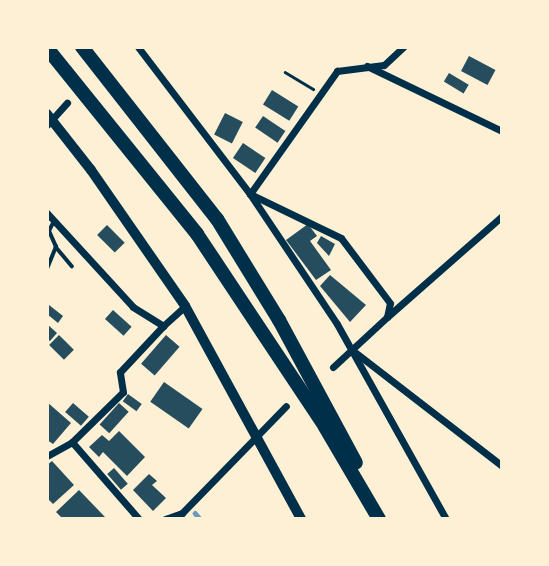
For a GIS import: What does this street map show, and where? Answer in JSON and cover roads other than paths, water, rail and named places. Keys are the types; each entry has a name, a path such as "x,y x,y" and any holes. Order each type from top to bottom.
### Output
{"highway":[{"path":"82,47 217,219 279,320 384,519"},
{"path":"47,48 197,234 325,427 379,519"}],"street":[{"path":"138,47 250,194 352,350 446,519"},
{"path":"250,194 337,71 366,65 384,65 403,47"},
{"path":"366,65 502,131"},
{"path":"67,103 49,120 185,306 301,519"},
{"path":"250,194 341,239 390,303 387,317"},
{"path":"47,212 124,299 163,326"},
{"path":"333,367 502,216"},
{"path":"47,456 72,442 123,392 120,372 185,306"},
{"path":"352,350 502,466"},
{"path":"165,519 184,516 286,407"},
{"path":"72,442 139,519"}],"lane":[{"path":"55,220 48,231 55,247 72,266"},
{"path":"47,269 55,247"}],"waterway":[{"path":"195,513 200,519"}]}
